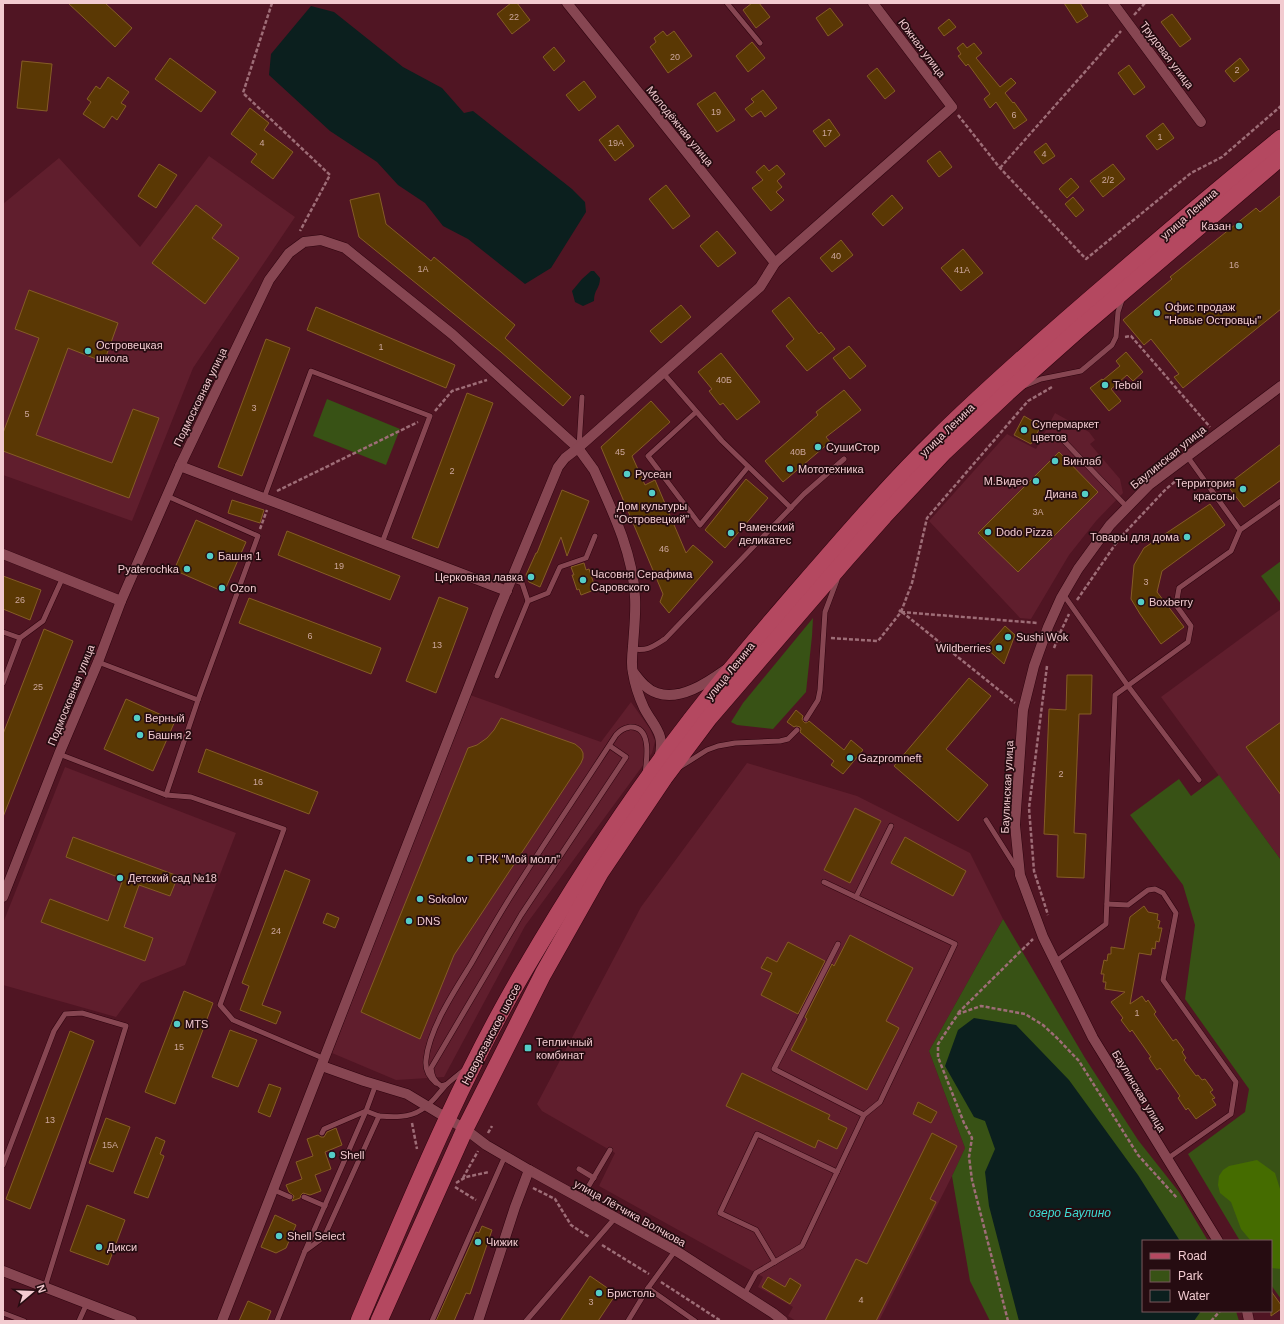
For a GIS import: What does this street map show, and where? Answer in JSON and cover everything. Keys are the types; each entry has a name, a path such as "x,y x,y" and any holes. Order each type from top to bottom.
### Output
{"main road":[{"name":"улица Ленина","path":"660,771 699,708 741,657 873,504 935,440 994,384 1076,311 1228,181 1281,138"},
{"name":"улица Ленина","path":"660,771 714,712 884,516 944,452 1007,393 1128,286 1281,157"},
{"name":"Новорязанское шоссе","path":"359,1321 474,1061 524,970 590,863 636,796 660,771"},
{"name":"Новорязанское шоссе","path":"379,1321 465,1129 543,974 660,771"}],"street":[{"name":"Молодёжная улица","path":"567,3 775,263"},
{"name":"Южная улица","path":"873,3 952,107"},
{"name":"Трудовая улица","path":"1113,3 1201,122"},
{"path":"222,1321 511,579 558,467 565,458 663,374 760,287 775,263 952,107"},
{"name":"Подмосковная улица","path":"3,897 59,754 98,662 121,601 180,466 269,280 289,253 304,242 321,240 345,248 452,334 578,448 594,470 616,520 628,556 633,577 635,598 632,672 636,690 662,739 660,771"},
{"name":"Баулинская улица","path":"1217,1240 1093,1038 1043,937 1020,875 1015,826 1023,710 1034,666 1048,628 1063,594 1078,569 1110,525 1148,485 1281,386"},
{"path":"180,466 507,591"},
{"path":"3,554 121,601"},
{"path":"632,672 642,684 651,691 658,694 672,695 683,693 699,686 718,675 741,657"},
{"name":"улица Лётчика Волчкова","path":"324,1062 364,1081 407,1094 448,1118 486,1145 675,1251 783,1321"},
{"path":"478,1321 514,1207 529,1170"},
{"path":"3,1271 132,1321"}],"lane":[{"path":"727,3 760,43"},
{"path":"1007,393 1041,379 1081,371 1112,345 1116,337 1118,312 1128,286"},
{"path":"264,498 311,371 430,416 382,543"},
{"path":"663,374 722,441 791,508"},
{"path":"578,448 582,397"},
{"path":"696,412 648,456 700,525 748,466"},
{"path":"1062,439 1127,507"},
{"path":"1187,456 1240,530"},
{"path":"633,649 644,650 653,647 665,639 804,494 844,459"},
{"path":"166,795 198,700 258,536 167,496"},
{"path":"1055,962 1106,924 1115,695 1188,642 1191,626 1176,605 1179,588 1231,551 1240,530 1281,501"},
{"path":"528,601 548,593 560,567 586,558 595,536"},
{"path":"806,719 818,700 820,690 825,612 830,595 846,559"},
{"path":"3,683 20,638 43,621 63,577"},
{"path":"497,676 528,601 522,583 511,579"},
{"path":"1063,594 1128,686 1199,780"},
{"path":"3,632 20,638"},
{"path":"98,662 198,700"},
{"path":"447,1084 441,1086 432,1080 426,1068 429,1045 443,1012 511,896 619,731 633,727 644,736 647,746 647,761 643,778 636,796"},
{"path":"660,771 718,746 735,743 780,741 788,739 797,730"},
{"path":"436,1083 432,1077 431,1068 521,915 626,757 610,746"},
{"path":"59,754 166,795 191,796 284,829 220,1005 233,1020 324,1062"},
{"path":"986,820 1020,875"},
{"path":"856,897 891,826"},
{"path":"744,1295 756,1273 802,1246 864,1115 880,1102 955,944 824,882"},
{"path":"1107,904 1128,905 1148,890 1155,889 1163,893 1176,913 1163,980 1236,1082 1231,1114 1167,1159"},
{"path":"838,944 774,1068 864,1115"},
{"path":"3,1165 54,1030 66,1014 82,1013 126,1026 45,1287"},
{"path":"322,1133 324,1129 366,1111 379,1116 394,1117 410,1115 421,1111 447,1084 474,1061"},
{"path":"277,1321 376,1084"},
{"path":"305,1251 324,1237 379,1116"},
{"path":"775,1262 756,1230 720,1213 757,1134 837,1172"},
{"path":"581,1199 610,1150"},
{"path":"432,1321 505,1156"},
{"path":"579,1169 594,1178"},
{"path":"274,1190 290,1197"},
{"path":"304,1197 325,1206"},
{"path":"526,1321 615,1218"},
{"path":"628,1321 648,1288 675,1251"},
{"path":"648,1288 695,1321"},
{"path":"79,1321 87,1303"},
{"path":"3,1312 24,1321"}],"path":[{"path":"272,3 243,94 330,175 289,253"},
{"path":"1000,168 1144,3"},
{"path":"952,107 1000,168 1086,259 1190,173 1222,157 1281,106"},
{"path":"1116,337 1131,336 1216,433"},
{"path":"823,638 878,641 900,611 912,583 927,518 1028,401 1072,374"},
{"path":"258,536 267,509 264,498 430,416 452,391 500,377"},
{"path":"1052,654 1072,607 1119,539 1166,489 1194,466"},
{"path":"900,611 1038,623 1060,633"},
{"path":"900,611 1023,710"},
{"path":"1048,915 1034,871 1029,808 1046,668 1049,661"},
{"path":"1008,1321 972,1180 969,1157 972,1138 964,1123 938,1057 938,1044 958,1014 1033,939"},
{"path":"958,1014 981,1006 1025,1014 1043,1026 1079,1061 1138,1155 1182,1204"},
{"path":"411,1120 417,1152"},
{"path":"453,1185 483,1204"},
{"path":"1211,1321 1219,1312"}],"shaded area":[{"name":"Островецкая школа","path":"209,156 295,217 193,368 132,521 3,475 3,204 59,158 140,247"},
{"path":"1055,413 1089,432 1095,440 1090,444 1120,479 1123,493 1096,521 1069,555 1031,619 1020,618 929,521 1007,434 1036,449"},
{"path":"1281,609 1281,860 1161,697"},
{"path":"470,695 601,742 631,702 650,729 655,741 652,753 525,926 444,1077 396,1080 332,1053"},
{"path":"747,763 857,796 970,853 1003,919 929,1051 965,1148 879,1321 796,1321 788,1316 793,1307 758,1287 763,1277 599,1186 615,1153 542,1111 537,1104 641,907"},
{"name":"Детский сад №18","path":"65,767 236,833 185,965 141,983 116,1017 3,985 3,923"}],"green space":[{"path":"327,399 400,429 386,465 313,436"},
{"path":"1281,561 1281,604 1261,576"},
{"path":"813,618 806,692 773,729 737,725 731,722 743,703"},
{"path":"1219,775 1281,860 1281,1299 1272,1286 1272,1240 1239,1240 1188,1154 1245,1112 1249,1089 1185,999 1195,925 1183,885 1130,815 1179,779 1191,796"},
{"name":"озеро Баулино","path":"1003,919 1085,1058 1138,1140 1179,1192 1207,1240 1142,1240 1142,1312 1236,1312 1239,1321 990,1321 970,1281 952,1176 965,1148 929,1051"},
{"path":"1257,1160 1275,1173 1281,1192 1281,1269 1272,1268 1272,1240 1250,1240 1241,1229 1231,1202 1220,1193 1218,1185 1219,1176 1223,1170 1229,1166"}],"water":[{"path":"311,6 334,12 403,67 442,88 464,113 473,111 572,189 585,202 586,212 551,268 525,284 468,239 443,226 425,203 398,185 377,162 330,131 269,75 271,54"},
{"path":"591,271 594,271 600,278 600,282 594,301 583,306 575,302 572,291"},
{"name":"озеро Баулино","path":"974,1018 1016,1025 1069,1080 1138,1175 1179,1240 1142,1240 1142,1312 1200,1312 1194,1321 1019,1321 989,1206 985,1172 995,1149 985,1121 974,1117 945,1066 958,1030"}],"building":[{"path":"68,3 105,3 132,28 115,47"},
{"path":"511,3 517,3 530,20 512,34 497,14"},
{"path":"752,3 759,3 770,17 756,28 743,10"},
{"path":"1064,3 1080,3 1088,16 1077,23"},
{"path":"830,8 843,25 828,36 816,18"},
{"path":"1172,14 1191,39 1180,47 1161,22"},
{"path":"949,19 956,27 944,36 938,28"},
{"path":"663,31 667,36 674,31 692,56 668,73 650,47 656,42 654,38"},
{"path":"752,42 765,58 748,72 736,56"},
{"path":"963,43 967,48 974,43 982,53 976,58 1000,87 1011,78 1016,83 1005,93 1013,103 1014,102 1027,120 1014,129 996,102 990,108 984,99 990,94 968,64 966,66 958,56 961,54 957,48"},
{"path":"554,47 565,61 554,71 543,57"},
{"path":"170,58 216,92 201,112 155,79"},
{"path":"1240,58 1249,70 1234,82 1225,71"},
{"path":"22,61 52,64 47,111 17,108"},
{"path":"1129,65 1145,87 1134,95 1118,73"},
{"path":"877,68 895,91 885,99 867,76"},
{"path":"108,77 129,92 121,103 126,106 117,120 112,116 104,128 83,114 91,102 87,99 96,86 100,89"},
{"path":"584,81 596,97 579,111 566,95"},
{"path":"763,90 777,108 765,117 761,111 752,117 745,109 754,102 751,99"},
{"path":"715,92 735,120 717,132 697,104"},
{"path":"250,108 269,123 264,130 293,152 273,179 251,162 257,154 231,134"},
{"path":"829,119 840,135 825,147 813,131"},
{"path":"1163,123 1174,138 1157,150 1146,136"},
{"path":"618,125 634,146 615,161 599,140"},
{"path":"1046,143 1055,156 1043,164 1034,152"},
{"path":"940,151 952,167 939,177 927,161"},
{"path":"159,164 177,175 156,208 138,196"},
{"path":"1113,164 1125,179 1103,197 1090,181"},
{"path":"764,165 769,171 777,165 785,174 777,181 782,187 776,192 784,200 771,211 752,188 763,180 756,172"},
{"path":"1071,178 1079,187 1067,198 1059,189"},
{"path":"666,185 690,216 673,229 649,199"},
{"path":"379,193 386,224 431,261 434,257 515,325 505,338 571,397 563,406 501,352 359,237 350,200"},
{"path":"892,195 903,208 883,226 872,214"},
{"path":"1281,195 1281,309 1183,388 1174,377 1179,374 1151,339 1144,345 1123,320 1172,279 1170,277 1256,208 1260,212"},
{"path":"1073,197 1084,210 1076,217 1065,204"},
{"path":"196,205 222,225 212,238 239,258 205,304 152,263"},
{"path":"717,231 736,253 718,267 700,246"},
{"path":"841,240 853,255 832,272 820,258"},
{"path":"963,249 983,273 961,291 941,268"},
{"path":"29,290 118,323 104,362 68,348 36,435 112,463 133,409 159,418 129,498 3,451 3,433 39,338 15,329"},
{"path":"789,297 819,334 821,332 835,349 807,371 786,346 794,339 772,311"},
{"path":"681,305 691,317 661,343 650,331"},
{"path":"316,307 455,365 446,388 307,330"},
{"path":"266,339 290,348 242,476 218,467"},
{"path":"849,346 866,366 850,379 833,358"},
{"name":"Teboil","path":"1126,352 1143,372 1133,381 1127,375 1111,389 1121,401 1109,411 1090,388 1102,379 1103,380 1120,366 1116,361"},
{"path":"721,353 760,402 737,420 723,403 720,405 709,391 712,389 698,372"},
{"path":"844,390 861,410 826,437 830,442 783,482 765,461 818,415 816,412"},
{"path":"467,393 493,403 438,548 412,538"},
{"path":"651,401 670,422 632,456 645,485 655,480 686,553 693,545 713,562 669,613 660,602 663,594 601,447"},
{"path":"1024,416 1041,426 1031,444 1014,435"},
{"path":"1281,444 1281,480 1244,507 1227,485"},
{"path":"1059,452 1098,492 1018,572 978,533"},
{"path":"746,479 768,498 725,548 705,530"},
{"path":"562,490 589,501 567,556 561,537 540,587 529,582 526,575 537,553"},
{"path":"232,500 264,510 260,523 228,513"},
{"path":"1210,504 1225,525 1162,571 1157,592 1184,627 1161,644 1131,599 1134,565 1144,548"},
{"name":"Башня 1","path":"196,520 246,542 224,592 174,570"},
{"path":"287,531 400,576 390,600 278,555"},
{"name":"Часовня Серафима Саровского","path":"584,563 586,570 589,569 594,584 592,585 594,590 581,595 579,589 577,590 571,567"},
{"path":"3,576 41,590 30,620 3,609"},
{"path":"439,597 468,608 436,693 406,681"},
{"path":"249,598 381,648 371,674 239,623"},
{"path":"1005,626 1015,635 1004,664 986,648"},
{"path":"44,629 73,641 3,817 3,734"},
{"path":"1067,675 1092,675 1091,714 1079,714 1074,833 1086,834 1084,878 1057,877 1058,835 1044,834 1049,709 1066,710"},
{"path":"969,678 991,696 946,749 988,785 958,821 894,766"},
{"name":"Башня 2","path":"126,699 175,721 153,771 104,749"},
{"path":"796,710 803,716 802,719 804,722 806,723 809,721 844,750 851,740 863,750 843,774 831,765 834,761 800,732 800,727 794,727 787,722"},
{"name":"ТРК \"Мой молл\"","path":"501,718 575,744 581,749 583,758 454,955 420,1039 361,1012 468,748 477,745 487,738"},
{"path":"1281,722 1281,795 1246,747"},
{"path":"206,749 318,792 309,814 198,772"},
{"path":"855,808 881,821 850,883 824,870"},
{"path":"73,837 178,876 170,896 139,885 124,927 153,938 145,961 41,922 50,899 108,921 123,879 66,857"},
{"path":"905,837 966,871 953,896 891,863"},
{"path":"285,870 310,880 262,1005 281,1012 276,1024 240,1010 249,986 242,983"},
{"path":"1144,906 1148,912 1158,914 1157,920 1160,921 1158,928 1162,928 1159,942 1156,941 1155,949 1152,948 1151,955 1139,953 1130,1004 1142,996 1146,1002 1148,1000 1156,1012 1154,1014 1173,1041 1176,1039 1184,1050 1182,1052 1186,1058 1184,1060 1196,1076 1198,1075 1202,1080 1205,1079 1213,1090 1210,1092 1215,1098 1212,1099 1216,1105 1196,1119 1188,1108 1186,1110 1178,1098 1180,1096 1160,1068 1157,1070 1149,1058 1151,1057 1132,1030 1130,1032 1121,1020 1123,1018 1111,1002 1125,992 1105,989 1106,982 1103,982 1104,974 1101,974 1104,960 1107,961 1108,954 1111,954 1111,947 1124,949 1130,917"},
{"path":"327,913 339,918 335,928 323,923"},
{"path":"850,935 913,968 886,1021 899,1028 867,1090 791,1050 807,1019 805,1017 832,964 834,966"},
{"path":"788,942 825,961 798,1014 761,995 772,973 761,968 767,957 777,962"},
{"path":"184,991 213,1003 175,1104 145,1092"},
{"path":"230,1030 257,1040 238,1087 212,1077"},
{"path":"70,1031 94,1041 30,1209 6,1199"},
{"path":"742,1073 830,1115 828,1119 847,1128 837,1149 818,1140 815,1148 726,1106"},
{"path":"269,1084 281,1088 270,1117 258,1112"},
{"path":"918,1102 937,1112 931,1123 913,1114"},
{"path":"106,1118 130,1127 113,1172 89,1163"},
{"path":"336,1128 342,1145 325,1152 331,1169 315,1175 321,1191 310,1195 303,1193 300,1198 292,1201 294,1196 289,1192 286,1185 302,1179 296,1162 313,1156 307,1139 318,1135 324,1137 327,1132"},
{"path":"932,1133 957,1146 930,1199 936,1202 876,1321 825,1321 856,1259 867,1264"},
{"path":"156,1137 165,1141 160,1154 164,1156 148,1198 134,1193"},
{"path":"87,1205 125,1220 108,1265 70,1251"},
{"name":"Shell Select","path":"275,1215 296,1225 286,1248 276,1253 261,1247"},
{"path":"482,1226 492,1230 470,1294 466,1293 454,1321 436,1321 476,1232 479,1233"},
{"path":"590,1276 616,1294 598,1321 560,1321"},
{"path":"768,1277 785,1287 790,1278 801,1285 790,1304 762,1287"},
{"path":"1272,1292 1281,1305 1281,1309 1271,1316"},
{"path":"248,1301 271,1311 267,1321 239,1321"}],"place":[{"name":"Казан","path":"1239,226"},
{"name":"Офис продаж \"Новые Островцы\"","path":"1157,313"},
{"name":"Островецкая школа","path":"88,351"},
{"name":"Teboil","path":"1105,385"},
{"name":"Супермаркет цветов","path":"1024,430"},
{"name":"СушиСтор","path":"818,447"},
{"name":"Винлаб","path":"1055,461"},
{"name":"Мототехника","path":"790,469"},
{"name":"Русеан","path":"627,474"},
{"name":"М.Видео","path":"1036,481"},
{"name":"Территория красоты","path":"1243,489"},
{"name":"Дом культуры \"Островецкий\"","path":"652,493"},
{"name":"Диана","path":"1085,494"},
{"name":"Dodo Pizza","path":"988,532"},
{"name":"Раменский деликатес","path":"731,533"},
{"name":"Товары для дома","path":"1187,537"},
{"name":"Башня 1","path":"210,556"},
{"name":"Pyaterochka","path":"187,569"},
{"name":"Церковная лавка","path":"531,577"},
{"name":"Часовня Серафима Саровского","path":"583,580"},
{"name":"Ozon","path":"222,588"},
{"name":"Boxberry","path":"1141,602"},
{"name":"Sushi Wok","path":"1008,637"},
{"name":"Wildberries","path":"999,648"},
{"name":"Верный","path":"137,718"},
{"name":"Башня 2","path":"140,735"},
{"name":"Gazpromneft","path":"850,758"},
{"name":"ТРК \"Мой молл\"","path":"470,859"},
{"name":"Детский сад №18","path":"120,878"},
{"name":"Sokolov","path":"420,899"},
{"name":"DNS","path":"409,921"},
{"name":"MTS","path":"177,1024"},
{"name":"Тепличный комбинат","path":"528,1048"},
{"name":"Shell","path":"332,1155"},
{"name":"Shell Select","path":"279,1236"},
{"name":"Чижик","path":"478,1242"},
{"name":"Дикси","path":"99,1247"},
{"name":"Бристоль","path":"599,1293"}]}
